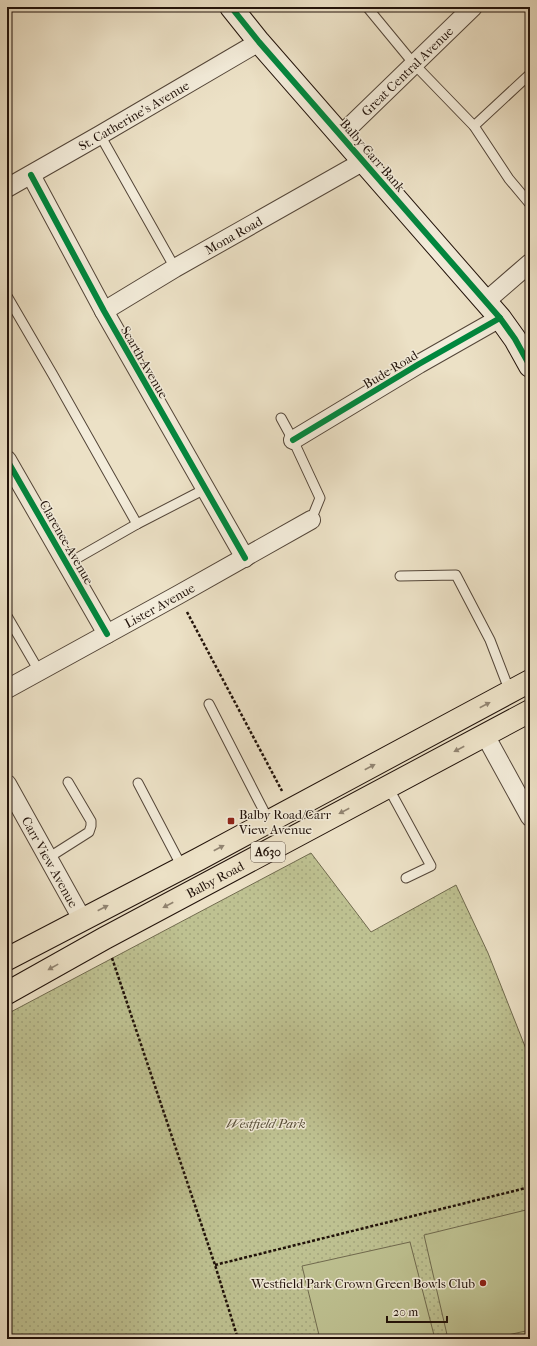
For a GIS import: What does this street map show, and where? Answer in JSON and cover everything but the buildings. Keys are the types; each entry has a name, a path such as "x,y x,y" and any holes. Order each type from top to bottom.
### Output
{"main road":[{"name":"Balby Road","path":"7,959 292,809 530,681"},
{"name":"Balby Road","path":"7,993 105,938 530,711"}],"street":[{"name":"Balby Carr Bank","path":"231,7 259,42 364,161 484,302 500,318 515,339 530,366"},
{"name":"Great Central Avenue","path":"341,135 473,7"},
{"name":"St. Catherine's Avenue","path":"7,188 259,42"},
{"name":"Mona Road","path":"104,311 175,268 364,161"},
{"name":"Scarth Avenue","path":"31,175 104,311 245,558"},
{"path":"484,302 530,263"},
{"name":"Bude Road","path":"293,440 419,364 500,318"},
{"name":"Clarence Avenue","path":"7,460 108,634"},
{"name":"Lister Avenue","path":"7,689 311,520"},
{"path":"485,735 530,817"},
{"name":"Carr View Avenue","path":"7,784 82,919"}],"lane":[{"path":"367,7 414,64 474,126 509,179 530,204"},
{"path":"474,126 530,74"},
{"path":"100,135 175,268"},
{"path":"7,296 137,524"},
{"path":"281,418 320,498 311,520"},
{"path":"67,564 137,524 205,489"},
{"path":"400,576 456,575 490,640 510,692"},
{"path":"7,616 39,671"},
{"path":"209,704 269,821"},
{"path":"48,858 89,832 91,826 91,821 68,782"},
{"path":"138,783 182,867"},
{"path":"388,788 431,866 406,878"}],"path":[{"path":"178,595 292,809"},
{"path":"105,938 215,1265 238,1339"},
{"path":"215,1265 530,1187"}],"green space":[{"name":"Westfield Park","path":"311,853 371,932 456,885 488,953 530,1059 530,1339 7,1339 7,1014"},
{"name":"Westfield Park Crown Green Bowls Club","path":"530,1209 530,1330 490,1339 448,1339 424,1235"},
{"name":"Westfield Park Crown Green Bowls Club","path":"410,1242 435,1339 320,1339 302,1266"}],"cycle path":[{"path":"231,7 259,42 500,318 515,339 530,366"},
{"path":"31,175 104,311 245,558"},
{"path":"293,440 419,364 500,318"},
{"path":"7,460 107,634"}],"place":[{"name":"Balby Road/Carr View Avenue","path":"231,821"},
{"name":"Westfield Park Crown Green Bowls Club","path":"483,1283"}]}
